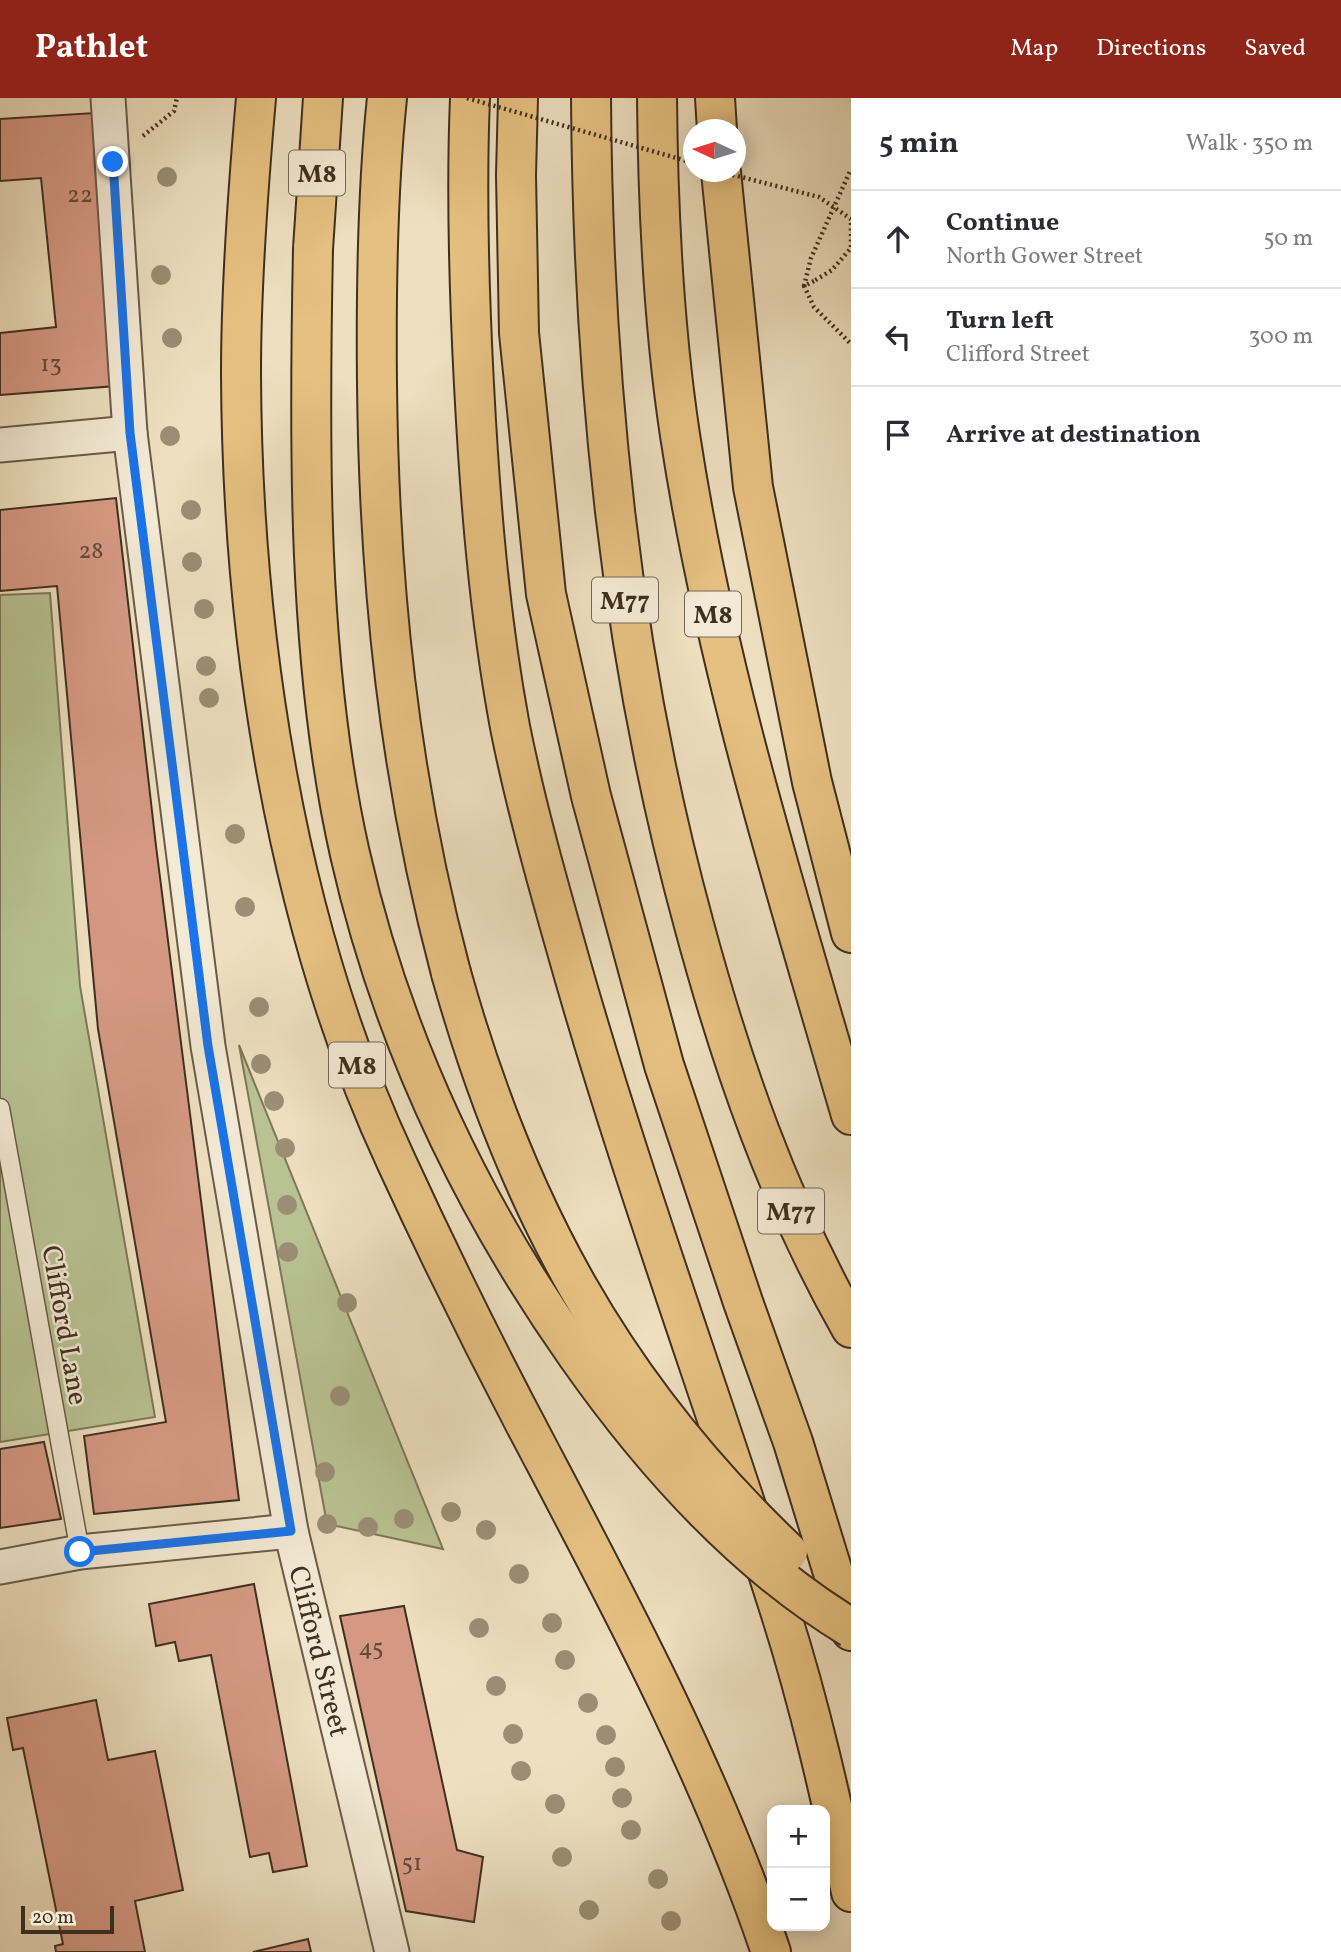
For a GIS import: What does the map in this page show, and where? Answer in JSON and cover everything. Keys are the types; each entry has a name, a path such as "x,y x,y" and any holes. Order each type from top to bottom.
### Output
{"highway":[{"name":"M8","path":"256,98 241,371 245,503 255,617 269,723 288,828 312,920 338,1011 396,1161 454,1283 646,1654 697,1761 771,1952"},
{"name":"M8","path":"323,98 313,248 316,566 332,751 351,856 398,1018 463,1170 514,1260 605,1395 707,1513 811,1604 851,1629"},
{"path":"468,98 467,213 480,498 511,729 543,867 589,1030 666,1273 782,1616 818,1749 851,1892"},
{"name":"M8","path":"519,98 516,175 519,333 546,594 591,796 664,1065 793,1442 851,1629"},
{"name":"M77","path":"591,98 598,342 613,499 630,635 672,843 742,1089 793,1216 851,1328"},
{"name":"M8","path":"657,98 665,298 679,433 693,514 724,665 752,776 851,1115"},
{"path":"715,98 716,119"},
{"name":"M8","path":"386,99 376,312 378,458 386,620 415,819 451,973 474,1055 499,1124 565,1267 604,1329 676,1434 729,1494 796,1560 851,1605"},
{"path":"722,182 753,487 811,782 851,933"}],"street":[{"name":"Clifford Street","path":"108,98 130,433 208,1046 291,1531 392,1952"},
{"path":"0,445 130,433"},
{"path":"0,1567 80,1552 291,1531"}],"lane":[{"name":"Clifford Lane","path":"0,1108 80,1552"}],"path":[{"path":"113,162 174,111 177,98"},
{"path":"468,98 683,160"},
{"path":"851,169 811,258 804,286 814,307 851,344"},
{"path":"746,178 819,197 851,219 851,248 832,270 804,286"}],"green space":[{"path":"50,593 80,986 155,1417 0,1442 0,595"},
{"path":"239,1045 443,1549 327,1524"}],"building":[{"path":"94,113 116,386 0,395 0,333 56,327 41,178 0,181 0,119"},
{"path":"116,498 156,846 239,1500 94,1514 84,1436 166,1422 98,1029 57,586 0,591 0,510"},
{"path":"44,1442 61,1519 0,1528 0,1449"},
{"path":"254,1584 307,1866 273,1872 269,1853 250,1857 211,1655 179,1661 175,1642 156,1646 149,1604"},
{"path":"404,1606 457,1850 483,1857 474,1922 406,1911 340,1616"},
{"path":"96,1700 108,1760 155,1751 183,1890 135,1901 145,1952 56,1952 55,1946 63,1944 23,1748 13,1750 7,1718"},
{"path":"308,1939 311,1952 253,1952"}],"route":[{"path":"80,1552 291,1531 208,1046 130,433 113,162"}]}
